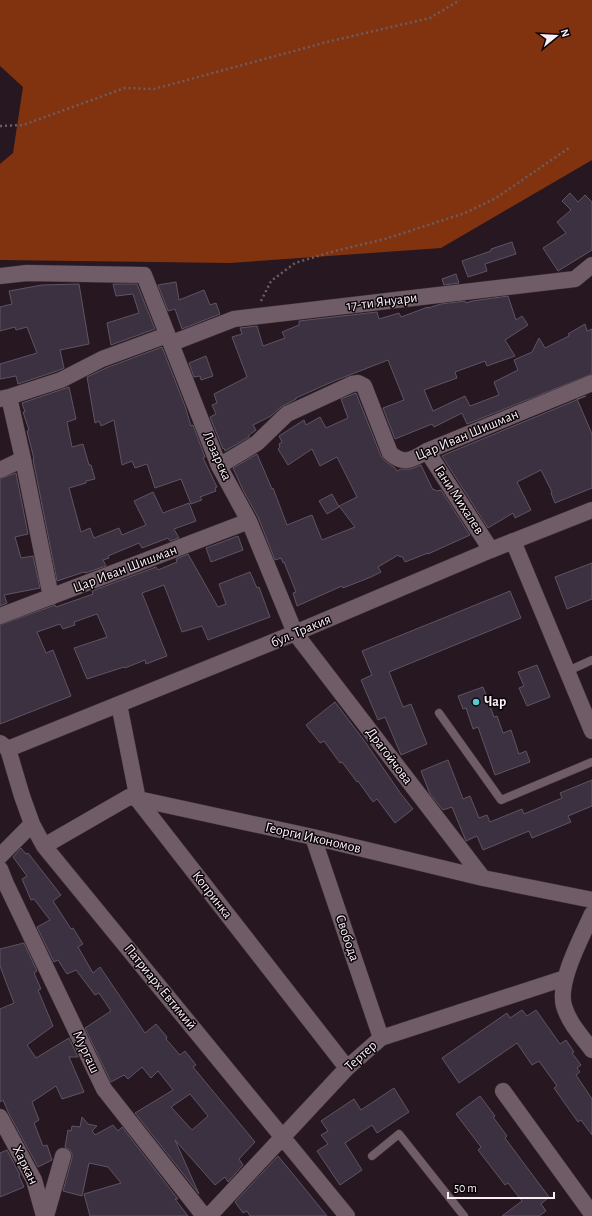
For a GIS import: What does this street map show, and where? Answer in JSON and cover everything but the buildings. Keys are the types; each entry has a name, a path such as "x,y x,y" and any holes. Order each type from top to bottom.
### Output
{"street":[{"name":"17-ти Януари","path":"5,398 61,380 102,359 234,319 575,279 592,265"},
{"name":"Лозарска","path":"0,276 27,273 144,276 219,466 249,521 295,633"},
{"name":"Цар Иван Шишман","path":"219,466 258,444 287,414 352,384 358,383 364,386 390,453 396,458 411,460 427,451 592,383"},
{"path":"5,398 23,458 51,597"},
{"name":"Гани Михалев","path":"427,451 490,550"},
{"path":"0,470 23,458"},
{"name":"бул. Тракия","path":"4,746 119,704 295,633 490,550 592,510"},
{"name":"Цар Иван Шишман","path":"0,616 249,521"},
{"path":"513,541 592,731"},
{"name":"Драгойчова","path":"295,633 483,878"},
{"name":"Копринка","path":"119,704 138,800 347,1068"},
{"name":"Патриарх Евтимий","path":"4,746 32,824 44,846 347,1216"},
{"name":"Георги Икономов","path":"44,846 129,797 313,837 483,878 592,900"},
{"path":"0,856 32,824"},
{"name":"Свобода","path":"313,837 381,1038"},
{"name":"Мургаш","path":"0,869 104,1089 204,1216"},
{"path":"592,914 565,978 562,996 564,1007 570,1019 592,1050"},
{"name":"Тертер","path":"209,1216 347,1068 381,1038 565,978"},
{"path":"503,1092 592,1214"},
{"name":"Харкан","path":"0,1117 34,1180 45,1216"},
{"path":"45,1216 63,1156"}],"lane":[{"path":"568,672 592,660"},
{"path":"439,713 501,800 592,762"},
{"path":"372,1156 399,1134 464,1216"}],"path":[{"path":"0,126 24,125 125,88 154,89 327,42 430,18 460,0"},
{"path":"254,316 270,281 295,263 336,250 385,239 465,213 496,198 569,148"}],"shaded area":[{"path":"0,0 592,0 592,160 441,248 230,263 0,260 0,164 13,153 23,87 0,66"}],"place":[{"name":"Чар","path":"476,702"}]}
